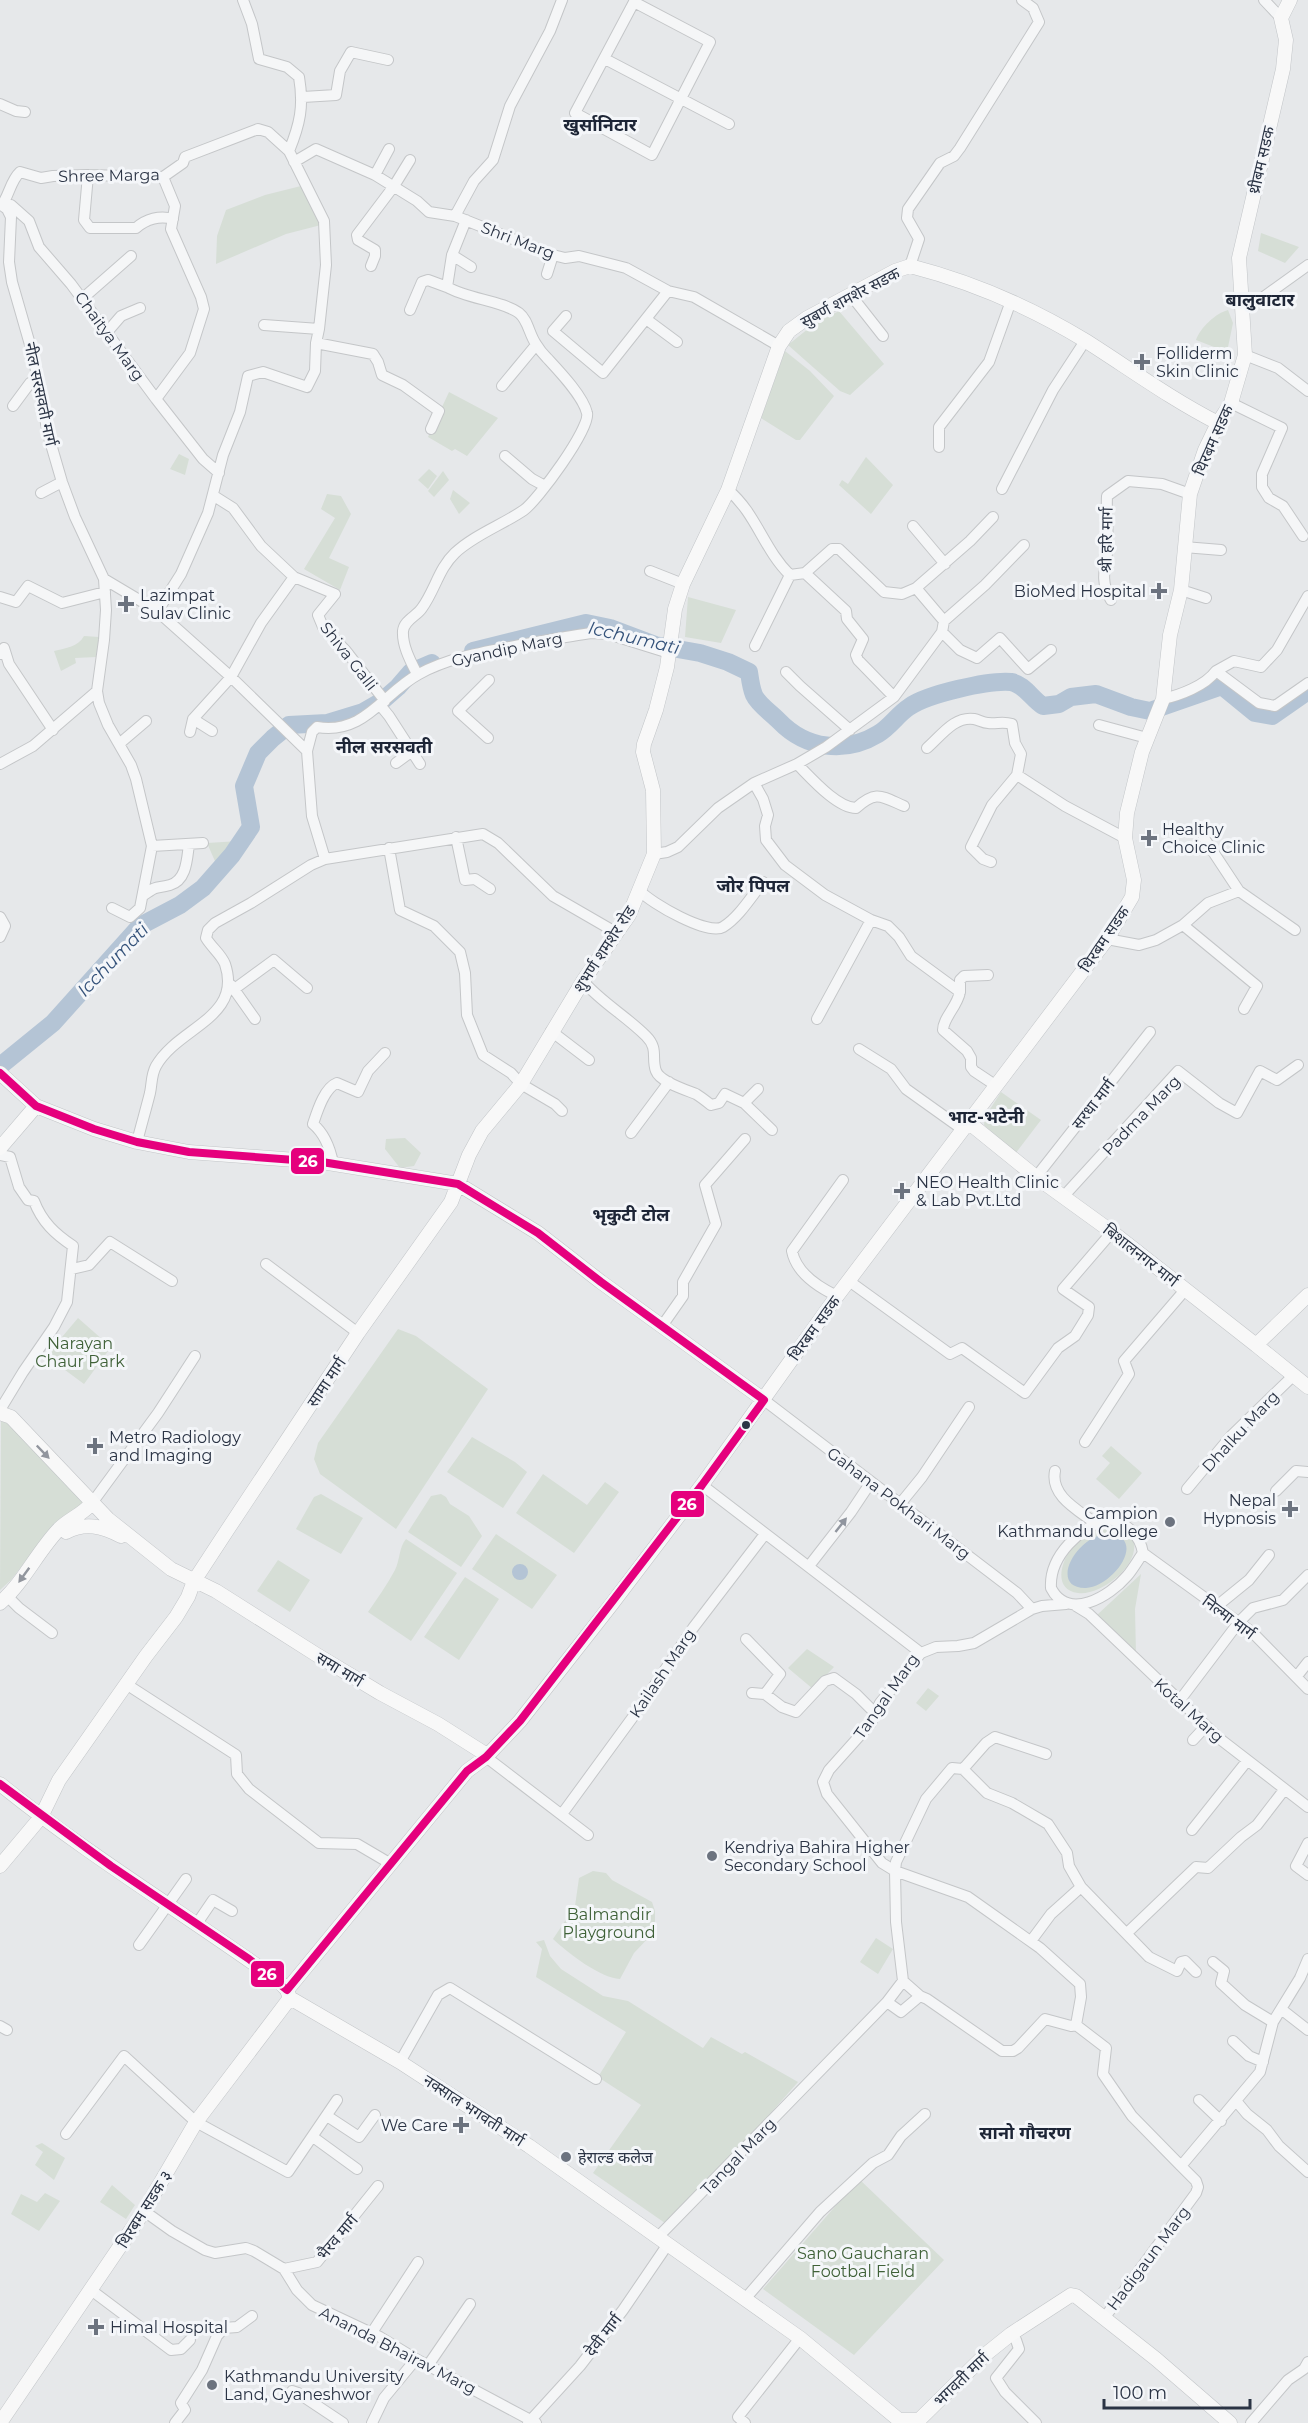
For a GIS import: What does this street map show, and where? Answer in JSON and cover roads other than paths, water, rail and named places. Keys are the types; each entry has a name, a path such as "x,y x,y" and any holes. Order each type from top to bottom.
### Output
{"main road":[{"path":"1281,18 1290,0"},
{"name":"थ्रीबम सडक","path":"1242,323 1239,258 1286,49 1281,18"},
{"name":"सुबर्ण शमशेर सडक","path":"669,653 675,609 683,584 728,490 779,346 789,331 807,318 850,294 910,266 1011,301 1085,341 1166,394 1218,423"},
{"name":"थिरबम सडक","path":"487,1756 520,1721 702,1485 837,1296 1107,939 1132,897 1134,880 1125,838 1132,788 1147,738 1162,702 1170,635 1181,590 1190,494 1218,423 1231,403 1245,355 1242,323"},
{"name":"शुभर्ण शमशेर रोड","path":"458,1184 469,1155 482,1131 521,1084 551,1031 629,915 640,891 654,854 652,790 643,752 656,710 669,653"},
{"path":"0,1073 36,1106 94,1129 137,1142 189,1152 333,1163 458,1184 538,1233 601,1282 764,1400"},
{"path":"0,1148 36,1106"},
{"name":"बिशालनगर मार्ग","path":"965,1126 1112,1232 1308,1387"},
{"name":"सामा मार्ग","path":"41,1817 59,1780 176,1617 194,1581 358,1333 452,1202 458,1184"},
{"path":"1256,1345 1308,1295"},
{"path":"0,1411 10,1418 92,1503 151,1554"},
{"path":"4,1600 60,1528 83,1514 92,1503"},
{"path":"46,1545 71,1529 91,1525 113,1532 194,1581"},
{"name":"समा मार्ग","path":"194,1581 216,1591 317,1655 380,1693 438,1724 487,1756"},
{"name":"थिरबम सडक ३","path":"2,2415 144,2211 196,2122 289,1994 466,1771 487,1756"},
{"path":"0,1784 41,1817 254,1964 289,1994"},
{"path":"0,1866 41,1817"},
{"name":"नक्साल भगवती मार्ग","path":"289,1994 400,2062 529,2146 663,2241"},
{"name":"भगवती मार्ग","path":"663,2241 800,2338 899,2420 917,2421 978,2362 1011,2334 1071,2295 1076,2296 1105,2317 1230,2423"},
{"path":"881,2406 884,2423"},
{"path":"2,2415 18,2423"}],"street":[{"path":"157,612 181,574 214,496 223,455 240,412 248,376 263,372 307,387 315,371 316,343 326,265 324,221 289,151 300,124 303,97 299,77 292,70 260,59 252,24 243,0"},
{"path":"447,287 461,218 474,181 493,160 510,106 550,31 562,0"},
{"path":"910,266 919,239 907,218 908,208 940,163 954,156 960,148 1039,22 1033,8 1022,0"},
{"path":"1264,0 1281,18"},
{"path":"634,2 710,42 652,155 575,113 605,59 634,2"},
{"path":"303,97 336,95 340,71 351,52 388,60"},
{"path":"605,59 729,124"},
{"path":"0,104 25,112"},
{"name":"Shree Marga","path":"1,204 8,196 16,174 20,172 41,178 88,175 163,177 183,163 185,157 258,129 268,132 289,151"},
{"name":"Shri Marg","path":"294,162 316,149 375,175 391,191 417,201 429,212 461,218 553,255 565,258 579,256 626,268 668,291 694,297 779,346"},
{"path":"375,175 389,149"},
{"path":"370,266 375,250 358,240 357,236 391,191 410,160"},
{"path":"88,175 84,220 90,228 136,228 143,222 159,218 173,219"},
{"path":"156,399 190,353 204,309 201,297 171,230 175,206 163,177"},
{"name":"Chaitya Marg","path":"1,204 10,206 29,221 39,248 71,284 203,459 219,473"},
{"name":"नील सरसवती मार्ग","path":"1,204 8,209 11,217 9,262 38,378 48,434 75,517 104,579"},
{"path":"452,255 471,267"},
{"path":"547,274 553,255"},
{"path":"82,299 131,256"},
{"path":"1241,308 1251,306 1299,274 1308,265"},
{"path":"410,310 410,295 424,280 447,287 460,295 514,310 522,316 536,345 572,386 587,413 582,435 536,500 525,510 476,538 448,561 420,611 404,626 403,633 415,670"},
{"path":"566,316 553,331 603,373 668,291"},
{"path":"850,294 883,336"},
{"path":"939,447 939,427 989,363 1011,301"},
{"path":"108,332 121,316 140,308"},
{"path":"646,319 677,342"},
{"path":"264,325 319,329"},
{"path":"1002,489 1053,390 1085,341"},
{"path":"316,343 373,354 382,375 403,385 439,411 431,429"},
{"path":"502,386 536,345"},
{"path":"1245,355 1278,368 1308,391"},
{"path":"13,406 30,383 38,378"},
{"path":"1231,403 1282,428 1262,474 1262,487 1269,498 1283,506 1303,536"},
{"path":"505,456 532,479 545,486"},
{"name":"श्री हरि मार्ग","path":"1111,600 1107,594 1103,571 1107,554 1107,496 1128,481 1162,484 1190,494"},
{"path":"41,494 62,482"},
{"path":"728,490 738,498 777,563 790,575"},
{"name":"Shiva Galli","path":"214,496 233,508 261,546 294,577 335,594 318,615 320,621 382,703"},
{"path":"790,575 805,573 832,549 839,549 884,592 902,594 916,588 945,564 993,517"},
{"path":"914,526 945,564"},
{"path":"654,854 678,847 718,808 754,783 797,764 826,747 894,697 943,627 1024,545"},
{"path":"1184,547 1221,550"},
{"path":"650,571 683,584"},
{"path":"805,573 846,611 847,620 863,639 856,655 858,660 894,697"},
{"path":"755,646 790,575"},
{"path":"190,732 193,719 231,676 261,623 294,577"},
{"path":"104,579 104,640 97,691 99,703 136,779 152,846 140,908 130,917 112,908"},
{"path":"104,579 157,612 231,676 307,751 312,816 325,859"},
{"path":"0,597 17,602 27,586 62,603 105,592"},
{"path":"916,588 960,650 977,658 1000,638 1028,669 1051,650"},
{"path":"1181,590 1206,598"},
{"path":"1162,702 1211,678 1216,672 1234,661 1261,667 1277,650 1308,596"},
{"name":"Gyandip Marg","path":"307,751 312,732 317,727 333,729 347,726 382,703 415,670 467,655 592,633 608,634 669,653"},
{"path":"0,654 4,648 9,664 53,730"},
{"path":"786,672 849,730"},
{"path":"1216,672 1259,703 1275,706 1308,683"},
{"path":"488,738 458,711 489,680"},
{"path":"0,764 23,753 97,691"},
{"path":"382,703 420,764"},
{"path":"193,719 213,731"},
{"path":"927,748 949,727 961,720 973,719 987,723 1012,724 1015,743 1021,754 1017,775 992,805 971,847 982,859 991,862"},
{"path":"119,744 146,721"},
{"path":"1099,725 1147,738"},
{"path":"396,763 411,752"},
{"path":"797,764 820,787 847,808 856,808 867,798 879,795 904,806"},
{"path":"1017,775 1065,806 1125,838"},
{"path":"754,783 764,799 768,815 765,826 766,840 785,865 825,894 871,920 888,926 899,937 910,957 960,992"},
{"path":"255,1019 231,986 221,956 206,938 208,930 223,918 325,859 478,833 488,836 553,896 617,933"},
{"path":"456,837 465,880 475,879 490,889"},
{"path":"1204,838 1239,891 1295,930"},
{"path":"152,846 203,843"},
{"path":"144,895 156,886 170,885 179,879 186,868 189,844"},
{"path":"389,848 400,910 434,926 460,952 465,973 467,1015 483,1055 562,1111"},
{"path":"640,891 648,900 680,916 714,929 721,929 740,912 763,882"},
{"path":"1107,939 1139,945 1156,940 1183,925 1208,903 1239,891"},
{"path":"0,917 5,926 0,937"},
{"path":"818,1019 871,920"},
{"path":"1183,925 1257,986 1244,1008"},
{"path":"137,1142 154,1068 178,1040 224,1003 231,986 274,960 306,988"},
{"path":"988,975 964,976 960,980 958,1003 943,1023 943,1030 967,1051 974,1071 995,1085"},
{"path":"583,981 594,994 648,1038 656,1052 656,1071 669,1083 698,1095 711,1104 719,1102 725,1094 744,1103 772,1130"},
{"path":"551,1031 589,1060"},
{"name":"सरधा मार्ग","path":"1036,1177 1150,1032"},
{"path":"859,1049 891,1069 906,1089 965,1126"},
{"path":"333,1163 331,1150 324,1136 313,1124 318,1110 332,1085 337,1083 358,1092 368,1071 385,1053"},
{"name":"Padma Marg","path":"1063,1197 1178,1071 1237,1113 1260,1071 1278,1080 1298,1065"},
{"path":"631,1133 669,1083"},
{"path":"744,1103 758,1089"},
{"path":"662,1326 683,1296 683,1282 716,1224 705,1185 745,1139"},
{"path":"0,1155 10,1157 19,1187 27,1200 34,1201 40,1215 54,1233 73,1246 67,1302 54,1327 0,1411"},
{"path":"837,1296 815,1283 795,1263 792,1251 843,1180"},
{"path":"849,1281 950,1354 962,1348 1025,1393 1058,1348 1075,1336 1088,1315 1089,1307 1064,1289 1112,1232"},
{"path":"72,1269 89,1265 110,1242 172,1281"},
{"path":"266,1264 358,1333"},
{"path":"1085,1442 1129,1374 1124,1361 1185,1290"},
{"path":"92,1503 158,1413 195,1356"},
{"name":"Dhalku Marg","path":"1187,1489 1231,1436 1293,1376"},
{"name":"Gahana Pokhari Marg","path":"764,1400 1017,1593 1032,1609"},
{"path":"900,1504 936,1457 969,1407"},
{"path":"1276,1491 1296,1471 1308,1472"},
{"path":"1055,1472 1055,1488 1060,1495 1095,1523"},
{"path":"809,1566 871,1482"},
{"name":"Tangal Marg","path":"702,1485 921,1653 875,1713 871,1723 829,1770 823,1782 827,1794 882,1863 895,1871"},
{"path":"921,1653 936,1647 974,1643 1032,1609 1042,1606 1071,1605 1098,1599 1112,1590 1127,1577 1143,1553 1142,1542 1118,1521 1109,1519 1095,1523 1069,1544 1054,1566 1051,1588 1059,1599 1071,1605"},
{"name":"Kailash Marg","path":"562,1814 638,1710 693,1628 765,1534"},
{"name":"निल्मा मार्ग","path":"1143,1553 1252,1632 1308,1689"},
{"path":"1217,1606 1249,1580 1269,1555"},
{"path":"1180,1700 1239,1622 1253,1608 1283,1600 1308,1575"},
{"path":"4,1600 19,1608 52,1633"},
{"name":"Kotal Marg","path":"1071,1605 1089,1614 1151,1676 1206,1726 1247,1761 1308,1807"},
{"path":"746,1639 780,1674 765,1694"},
{"path":"1297,1676 1308,1662"},
{"path":"752,1693 765,1694 782,1707 796,1712 825,1681 834,1678 856,1694 875,1713"},
{"path":"126,1684 236,1755 237,1774 249,1790 319,1843 357,1844 391,1863"},
{"path":"1193,1740 1206,1726"},
{"path":"895,1871 968,1897 1031,1941 1080,1984 1081,1997 1076,2025 1071,2026 1045,2019 1018,2048 1013,2051 1002,2051 941,2007 920,1996 903,1981 896,1922 895,1871 896,1862 926,1799 995,1737 1046,1754"},
{"path":"487,1756 588,1835"},
{"path":"1192,1830 1247,1761"},
{"path":"958,1768 987,1793 1012,1803 1048,1824 1067,1853 1069,1866 1081,1887 1149,1957 1177,1971 1181,1962 1185,1961 1196,1972"},
{"path":"1127,1933 1197,1867 1208,1868 1257,1825 1284,1790"},
{"path":"1308,1843 1296,1866 1308,1875"},
{"path":"139,1945 186,1879"},
{"path":"1031,1941 1051,1914 1081,1887"},
{"path":"196,1925 213,1900 232,1911"},
{"path":"1181,2166 1260,2072 1268,2032 1300,1978 1308,1959"},
{"path":"1213,1962 1224,1971 1221,1983 1245,2005 1273,2022"},
{"name":"Tangal Marg","path":"663,2241 887,2002 903,1981"},
{"path":"400,2062 438,1995 450,1988 596,2079"},
{"path":"887,2002 901,2012 920,1996"},
{"path":"1281,2009 1308,2030"},
{"name":"Hadigaun Marg","path":"1076,2025 1106,2048 1103,2074 1132,2116 1196,2181 1198,2187 1196,2193 1105,2317"},
{"path":"1233,2041 1249,2056 1263,2062"},
{"path":"66,2134 124,2055 196,2122 288,2172 337,2100"},
{"path":"1199,2100 1221,2121"},
{"path":"1237,2102 1247,2114 1267,2130 1279,2146 1308,2172"},
{"path":"745,2299 820,2212 873,2163 888,2155 901,2136 925,2114"},
{"path":"327,2116 359,2137 375,2115"},
{"path":"313,2137 357,2169"},
{"name":"भैरव मार्ग","path":"284,2269 317,2262 378,2186"},
{"name":"Ananda Bhairav Marg","path":"144,2211 205,2250 215,2253 246,2248 284,2269 297,2290 312,2305 380,2337 532,2422"},
{"name":"देवी मार्ग","path":"532,2422 580,2366 623,2310 663,2241"},
{"path":"371,2334 418,2262"},
{"path":"91,2290 171,2350 181,2349 190,2340"},
{"path":"429,2364 470,2304"},
{"path":"175,2423 184,2410 181,2403 202,2370 217,2336 224,2328 237,2327 252,2316"},
{"path":"1011,2334 1019,2349 996,2378 1005,2392 1036,2423"},
{"path":"745,2423 738,2417 800,2338"},
{"path":"372,2423 384,2398 416,2359"},
{"path":"1251,2423 1288,2380 1304,2369 1308,2362"},
{"path":"288,2397 292,2391 298,2393 343,2423"}],"water":[{"path":"1110,1533 1121,1537 1126,1544 1126,1553 1122,1563 1106,1580 1096,1586 1086,1588 1075,1586 1069,1580 1068,1572 1077,1552 1097,1536"},
{"path":"520,1564 526,1566 528,1572 526,1578 520,1580 514,1578 512,1572 514,1566"}],"waterway":[{"name":"Icchumati","path":"473,651 586,623 610,628 655,645 700,653 749,672 751,686 758,702 801,738 826,746 839,746 865,740 878,734 905,710 918,702 943,693 988,683 1016,683 1043,706 1059,704 1071,697 1096,694 1131,707 1150,711 1222,686 1255,713 1272,716 1308,691"},
{"name":"Icchumati","path":"0,1066 53,1023 140,926 180,905 203,888 232,855 251,827 244,786 258,753 273,738 289,725 327,723 363,712 382,701 411,672 432,663"}],"place":[{"name":"Folliderm Skin Clinic","path":"1142,362"},
{"name":"BioMed Hospital","path":"1159,591"},
{"name":"Lazimpat Sulav Clinic","path":"126,604"},
{"name":"Healthy Choice Clinic","path":"1149,838"},
{"name":"NEO Health Clinic & Lab Pvt.Ltd","path":"902,1191"},
{"name":"Metro Radiology and Imaging","path":"95,1446"},
{"name":"Nepal Hypnosis","path":"1290,1509"},
{"name":"Campion Kathmandu College","path":"1170,1522"},
{"name":"Kendriya Bahira Higher Secondary School","path":"712,1856"},
{"name":"We Care","path":"461,2125"},
{"name":"हेराल्ड कलेज","path":"566,2157"},
{"name":"Himal Hospital","path":"96,2327"},
{"name":"Kathmandu University Land, Gyaneshwor","path":"212,2385"}],"district":[{"name":"खुर्सानिटार","path":"600,125"},
{"name":"बालुवाटार","path":"1260,300"},
{"name":"नील सरसवती","path":"384,747"},
{"name":"जोर पिपल","path":"753,886"},
{"name":"भाट-भटेनी","path":"986,1117"},
{"name":"भृकुटी टोल","path":"631,1215"},
{"name":"सानो गौचरण","path":"1025,2133"}],"park label":[{"name":"Narayan Chaur Park","path":"80,1352"},
{"name":"Balmandir Playground","path":"609,1923"},
{"name":"Sano Gaucharan Footbal Field","path":"863,2262"}]}
